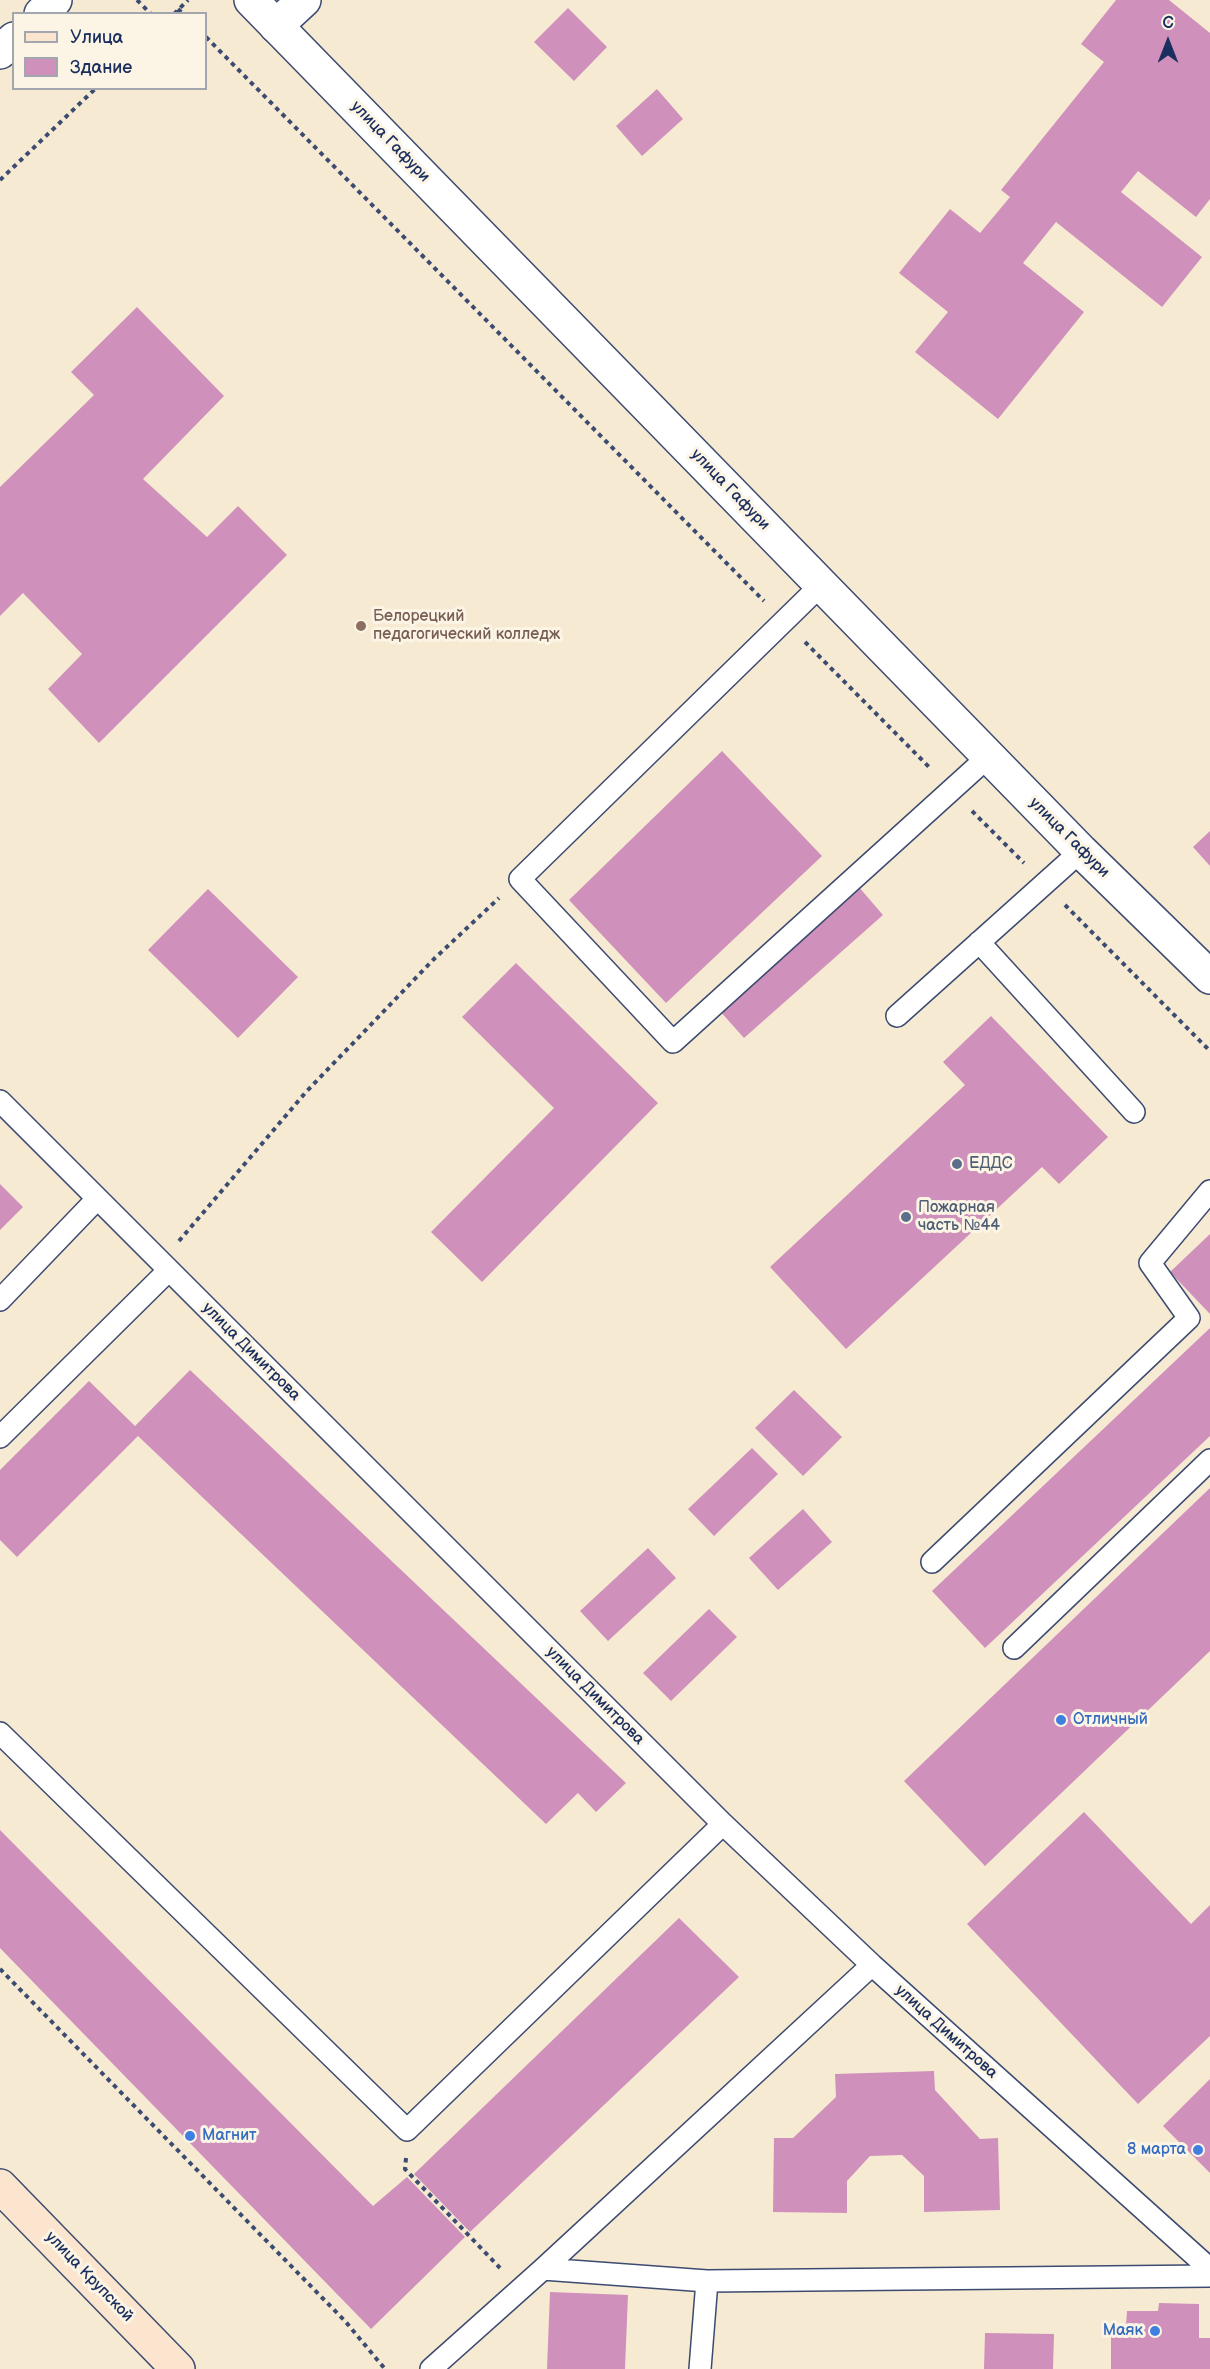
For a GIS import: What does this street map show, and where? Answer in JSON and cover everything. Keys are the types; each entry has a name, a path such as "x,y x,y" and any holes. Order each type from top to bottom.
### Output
{"main road":[{"name":"улица Крупской","path":"0,2186 178,2369"}],"street":[{"path":"43,12 55,0"},
{"name":"улица Гафури","path":"251,0 1081,851 1210,977"},
{"path":"276,26 304,0"},
{"path":"0,52 12,41"}],"lane":[{"path":"822,584 520,879 673,1042 989,756"},
{"path":"897,1016 1081,851"},
{"path":"979,942 1134,1112"},
{"name":"улица Димитрова","path":"0,1101 723,1824 872,1965 1210,2269"},
{"path":"932,1562 1189,1318 1150,1263 1210,1191"},
{"path":"0,1300 97,1199"},
{"path":"0,1437 169,1270"},
{"path":"1014,1648 1210,1460"},
{"path":"0,1733 406,2130 723,1824"},
{"path":"431,2369 543,2269 872,1965"},
{"path":"543,2269 707,2281 1210,2276"},
{"path":"700,2369 707,2281"}],"path":[{"path":"137,0 149,12"},
{"path":"176,12 188,0"},
{"path":"178,9 181,12"},
{"path":"207,37 1210,1051"},
{"path":"0,180 94,90"},
{"path":"169,1270 179,1239 306,1092 435,958 520,879"},
{"path":"0,1969 345,2321 385,2369"},
{"path":"406,2130 405,2169 520,2289"}],"building":[{"path":"1116,0 1169,0 1210,33 1210,199 1196,217 1138,171 1121,192 1202,257 1162,307 1056,222 1023,263 1084,312 998,419 915,352 948,312 899,273 950,209 980,233 1010,197 1001,190 1104,62 1081,44"},
{"path":"568,8 607,47 574,81 534,42"},
{"path":"657,89 683,119 642,156 616,126"},
{"path":"137,307 224,396 143,479 207,537 238,506 287,555 99,743 48,689 82,654 23,593 0,616 0,487 94,395 71,372"},
{"path":"722,751 822,856 666,1003 569,900"},
{"path":"1210,831 1210,866 1193,847"},
{"path":"858,886 883,915 744,1038 719,1010"},
{"path":"208,889 298,977 238,1038 148,950"},
{"path":"516,963 658,1103 482,1282 431,1232 554,1108 462,1017"},
{"name":"Пожарная часть №44","path":"991,1016 1108,1137 1059,1184 1042,1167 846,1349 770,1267 965,1085 943,1062"},
{"path":"0,1184 23,1207 0,1230"},
{"path":"1210,1234 1210,1314 1170,1272"},
{"path":"1210,1328 1210,1436 985,1648 932,1591"},
{"path":"190,1370 626,1783 596,1812 578,1793 546,1824 138,1436 17,1557 0,1540 0,1470 89,1381 135,1426"},
{"path":"794,1390 842,1437 803,1476 755,1428"},
{"path":"752,1448 778,1474 714,1536 688,1509"},
{"path":"1210,1488 1210,1651 985,1866 904,1781"},
{"path":"803,1509 832,1542 778,1590 749,1558"},
{"path":"648,1548 676,1578 608,1641 580,1611"},
{"path":"709,1609 737,1637 671,1701 643,1673"},
{"path":"1084,1812 1191,1924 1210,1905 1210,2036 1138,2104 967,1924"},
{"path":"0,1830 373,2206 407,2177 465,2237 371,2329 0,1948"},
{"path":"679,1918 739,1977 470,2232 414,2174"},
{"path":"934,2071 935,2090 980,2139 998,2138 1000,2210 924,2212 924,2176 902,2155 870,2156 847,2181 847,2213 773,2212 774,2138 793,2138 836,2097 835,2074"},
{"name":"8 марта","path":"1210,2079 1210,2173 1163,2126"},
{"path":"550,2292 628,2295 625,2369 547,2369"},
{"name":"Маяк","path":"1159,2303 1199,2304 1199,2338 1210,2338 1210,2369 1111,2369 1111,2324 1126,2325 1127,2311 1158,2311"},
{"path":"985,2333 1054,2334 1053,2369 984,2369"}],"place":[{"name":"Белорецкий педагогический колледж","path":"361,626"},
{"name":"ЕДДС","path":"957,1164"},
{"name":"Пожарная часть №44","path":"906,1217"},
{"name":"Отличный","path":"1061,1720"},
{"name":"Магнит","path":"190,2136"},
{"name":"8 марта","path":"1198,2150"},
{"name":"Маяк","path":"1155,2331"}]}
